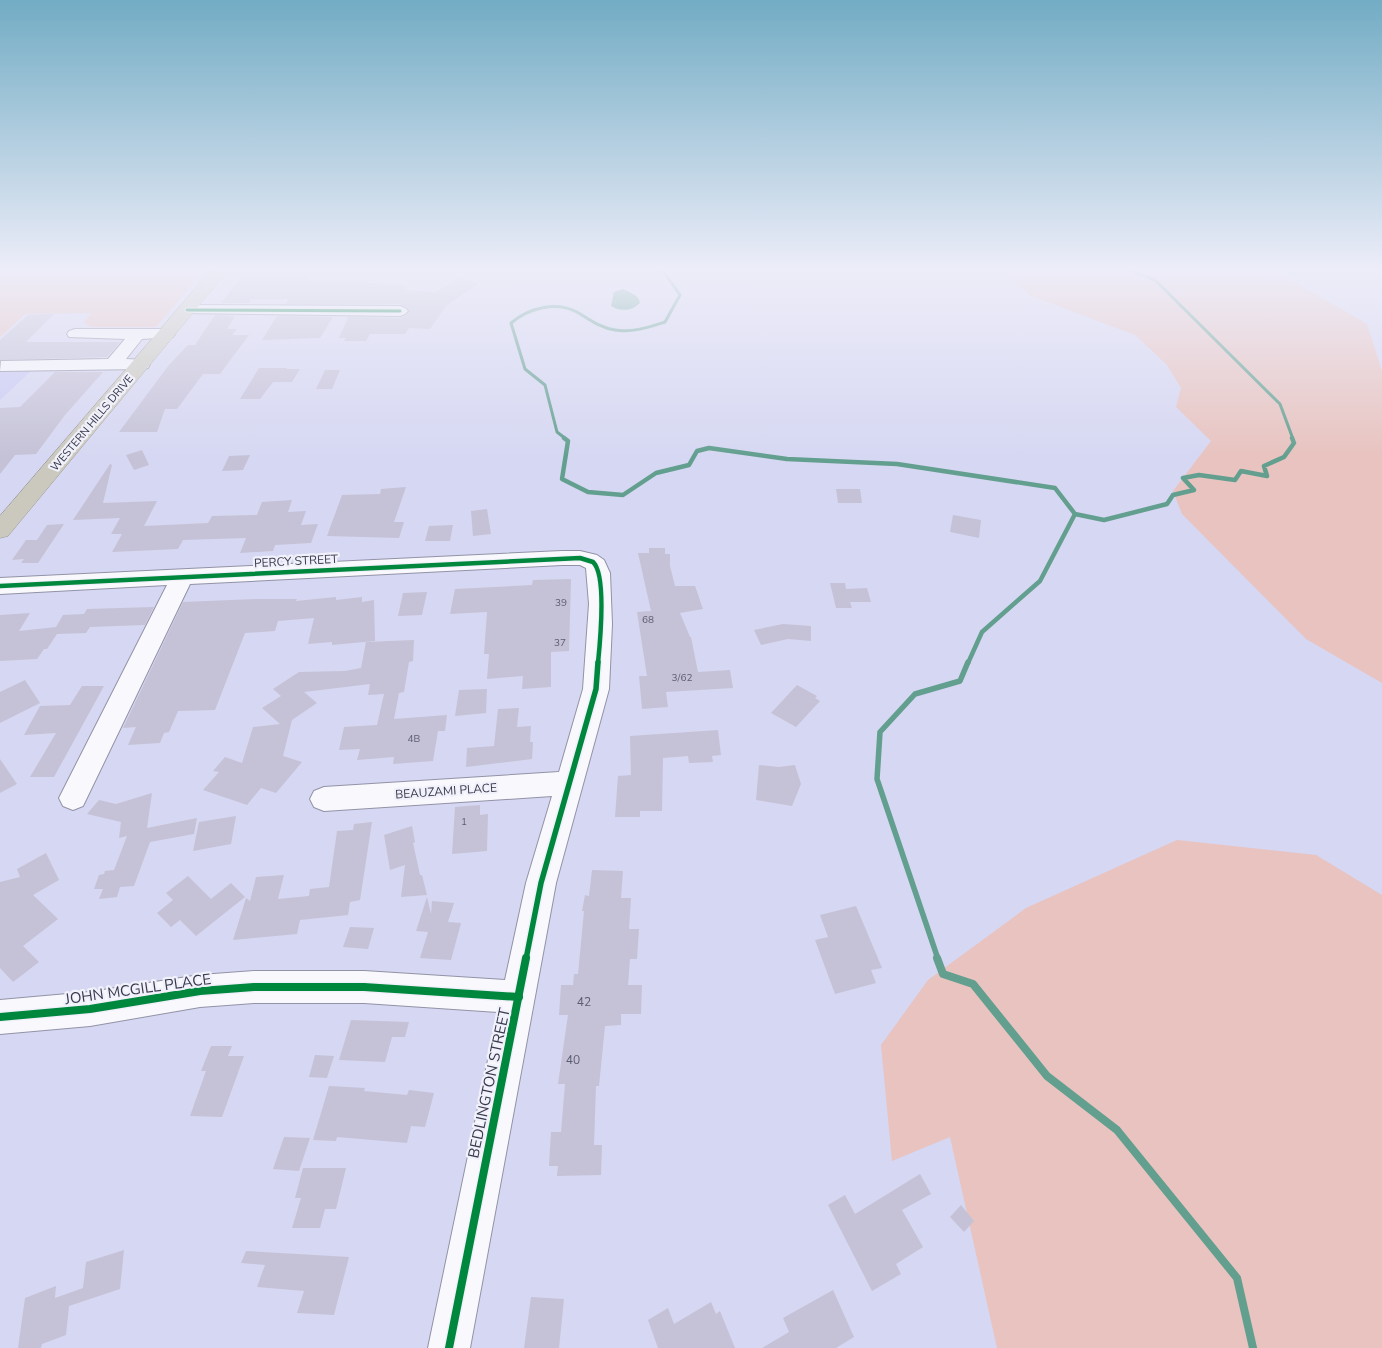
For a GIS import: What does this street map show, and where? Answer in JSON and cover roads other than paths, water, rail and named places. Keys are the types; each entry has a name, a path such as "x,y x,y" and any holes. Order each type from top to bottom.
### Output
{"highway":[{"name":"WESTERN HILLS DRIVE","path":"0,531 169,331"}],"street":[{"path":"74,334 166,334"},
{"path":"112,365 138,334"},
{"path":"1,366 142,364"},
{"name":"PERCY STREET","path":"0,586 562,558 585,559 593,562"},
{"name":"BEDLINGTON STREET","path":"449,1348 541,884 596,689 599,659 600,582 598,566 593,562"},
{"path":"73,798 182,577"},
{"name":"BEAUZAMI PLACE","path":"324,799 569,783"},
{"name":"JOHN MCGILL PLACE","path":"0,1017 90,1009 200,991 254,987 364,987 519,997"}],"waterway":[{"path":"513,331 525,369 545,385 557,432 566,439"},
{"path":"1206,331 1280,404 1293,439"},
{"path":"564,438 568,441 562,479 588,492 623,495 656,473 689,465 697,451 709,448 787,459 897,464 1055,488 1075,514"},
{"path":"1075,514 1104,520 1167,504 1173,495 1194,490 1183,478 1199,475 1235,480 1241,471 1267,476 1264,466 1284,457 1294,443 1292,438"},
{"path":"968,663 982,632 1040,581 1075,514"},
{"path":"938,959 877,779 880,732 915,694 960,681 968,662"},
{"path":"937,958 943,974 973,984 1047,1076 1117,1130 1237,1278 1253,1348"}]}
